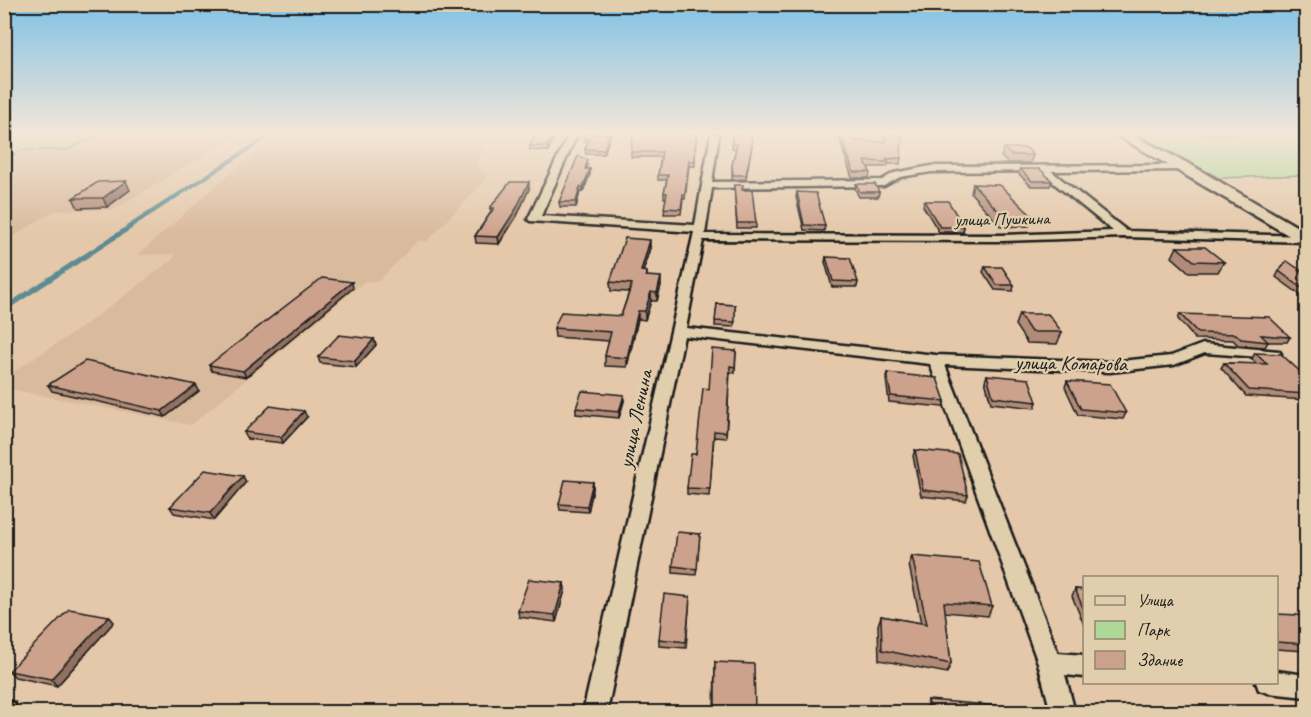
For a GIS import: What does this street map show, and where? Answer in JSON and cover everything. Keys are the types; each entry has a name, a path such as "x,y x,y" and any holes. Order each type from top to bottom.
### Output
{"main road":[{"path":"1186,168 1306,239"}],"street":[{"name":"улица Пушкина","path":"558,167 534,219 699,233 1001,238 1124,234 1306,239"},
{"name":"улица Ленина","path":"595,712 699,233 710,167"},
{"path":"707,185 884,183 897,174 931,169 1186,168"},
{"path":"1042,169 1124,234"},
{"name":"улица Комарова","path":"677,331 936,360 1110,367 1174,360 1203,348 1274,354"},
{"path":"936,360 1050,663 1063,712"},
{"path":"1050,663 1083,666"},
{"path":"1278,683 1306,686"}],"shaded area":[{"path":"5,167 184,167 113,210 56,210 5,241"},
{"path":"238,167 479,167 488,178 427,241 417,241 378,282 365,281 191,425 5,388 5,377 84,326 173,259 176,254 138,255"}],"green space":[{"path":"1199,167 1306,167 1306,175 1219,178"}],"building":[{"path":"573,167 590,169 583,187 580,187 576,202 559,202"},
{"path":"659,167 688,167 681,209 664,208 667,193 664,193 668,175 658,175"},
{"path":"732,167 748,167 746,175 733,175"},
{"path":"852,167 868,167 870,172 853,172"},
{"path":"1020,169 1040,169 1052,181 1032,181"},
{"path":"126,181 103,198 73,198 98,182"},
{"path":"510,182 529,182 516,209 498,237 475,236 494,208 490,208"},
{"path":"856,184 875,184 879,192 860,192"},
{"path":"973,184 1000,185 1032,216 1004,217"},
{"path":"734,185 743,185 742,190 752,190 756,223 737,223"},
{"path":"797,192 816,193 825,226 804,225"},
{"path":"924,201 948,201 964,227 940,227"},
{"path":"625,238 650,240 641,271 647,272 646,276 661,277 657,293 651,292 645,311 638,311 627,358 605,356 611,332 554,328 561,312 621,316 632,284 610,282"},
{"path":"1177,247 1205,247 1224,262 1194,261"},
{"path":"826,257 850,258 858,282 833,281"},
{"path":"1287,261 1306,274 1306,291 1279,271"},
{"path":"985,267 1002,267 1014,285 997,285"},
{"path":"322,278 352,282 243,371 209,365"},
{"path":"717,304 735,305 735,322 715,321"},
{"path":"1019,314 1048,314 1062,332 1031,332"},
{"path":"1180,314 1269,317 1290,337 1261,335 1268,342 1241,339 1236,334 1198,333"},
{"path":"339,335 374,339 355,361 318,357"},
{"path":"712,349 736,351 735,367 730,366 726,432 714,431 710,489 687,488 691,454 696,454 703,388 709,389"},
{"path":"1255,353 1281,354 1306,377 1306,394 1249,390 1224,363 1267,364"},
{"path":"85,361 196,385 162,411 48,385"},
{"path":"887,373 937,378 945,401 891,396"},
{"path":"987,375 1029,379 1037,402 993,397"},
{"path":"1067,381 1110,384 1126,413 1081,409"},
{"path":"582,391 624,395 619,412 576,408"},
{"path":"270,406 304,411 281,437 244,432"},
{"path":"915,450 958,454 968,495 923,490"},
{"path":"205,470 243,476 210,513 170,507"},
{"path":"565,480 593,482 587,506 559,504"},
{"path":"677,532 700,534 697,569 673,566"},
{"path":"912,556 979,562 992,606 944,602 951,664 882,650 881,616 927,624"},
{"path":"529,579 564,583 555,615 518,611"},
{"path":"1075,589 1083,590 1083,608"},
{"path":"664,594 690,597 686,642 659,639"},
{"path":"69,609 109,616 51,679 9,671"},
{"path":"1278,614 1298,615 1306,626 1306,644 1278,642"},
{"path":"715,662 754,664 755,712 715,712"},
{"path":"928,700 1001,706 1003,712 931,712"}],"waterway":[{"path":"127,228 220,167"},
{"path":"4,309 130,227"}]}
